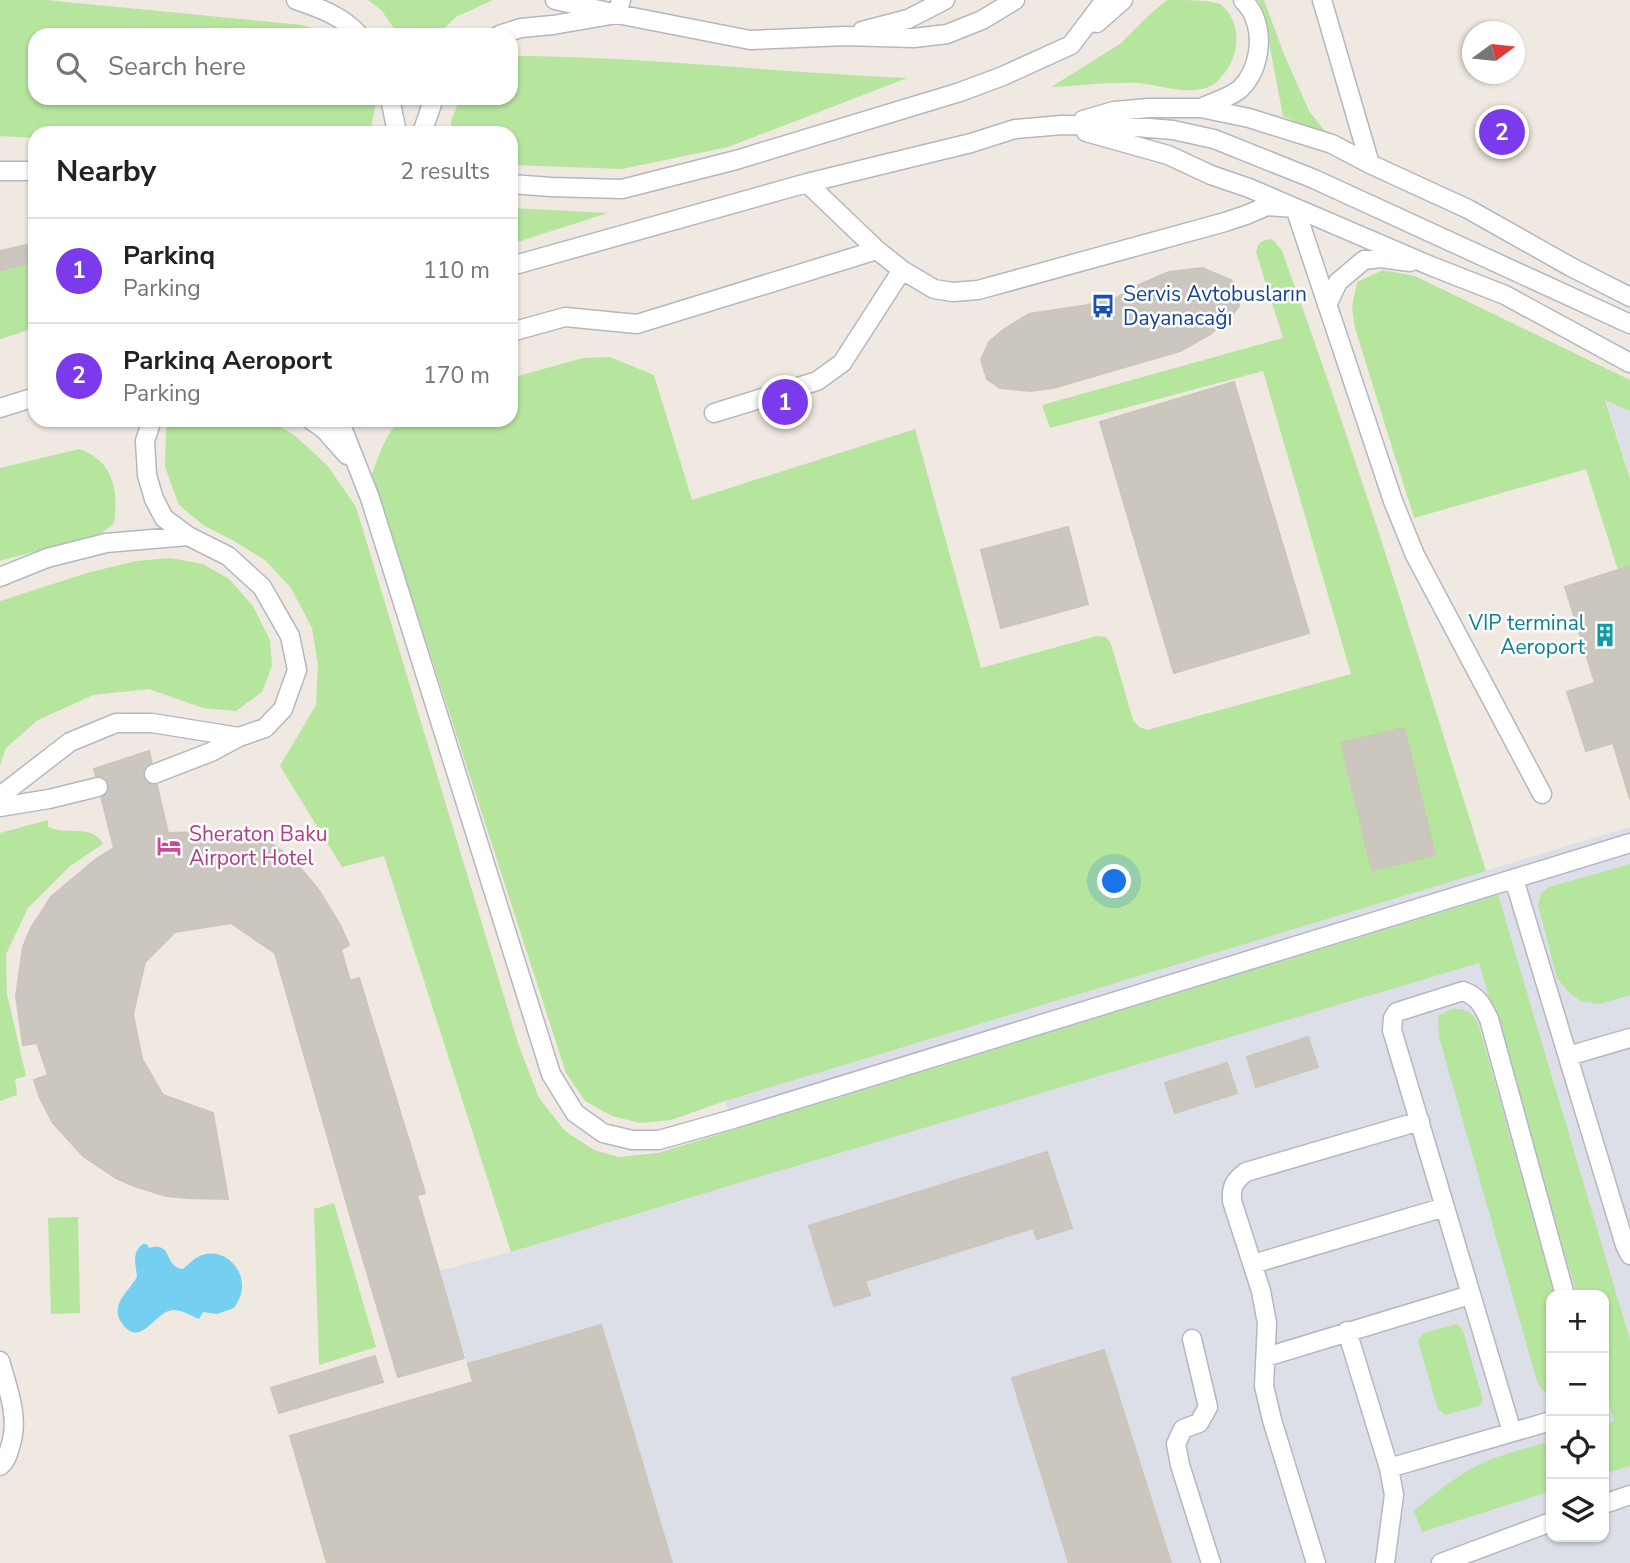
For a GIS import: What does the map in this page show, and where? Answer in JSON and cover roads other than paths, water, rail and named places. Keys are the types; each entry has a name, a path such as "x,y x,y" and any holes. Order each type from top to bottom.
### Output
{"lane":[{"path":"296,0 323,9 353,28"},
{"path":"555,0 619,7 750,40 845,36 914,38 947,34 982,20 1015,0"},
{"path":"845,36 908,19 945,0"},
{"path":"1071,45 1105,0"},
{"path":"518,185 622,188 736,160 960,92 1071,45 1124,0"},
{"path":"1201,108 1240,90 1256,65 1257,29 1253,14 1243,0"},
{"path":"1322,0 1370,164"},
{"path":"518,29 553,25 619,7"},
{"path":"391,105 396,126"},
{"path":"424,126 432,105"},
{"path":"1062,125 1114,111 1149,108 1201,108 1249,118 1332,144 1468,209 1630,297"},
{"path":"1062,125 1168,155 1505,295 1630,354"},
{"path":"518,264 807,183 971,143 1016,129 1062,125 1124,126 1173,130 1214,139 1314,179 1630,324"},
{"path":"0,171 28,171"},
{"path":"807,183 877,250 902,270 934,289 953,292 978,290 1225,222 1267,206 1296,208"},
{"path":"1296,208 1393,501 1415,555 1542,794"},
{"path":"518,330 565,317 637,324 877,250"},
{"path":"1327,305 1338,282 1364,260 1381,258 1431,266"},
{"path":"714,413 817,381 842,363 902,270"},
{"path":"1505,295 1630,363"},
{"path":"0,408 28,399"},
{"path":"150,427 145,442 147,475 154,499 164,517 188,536 228,556 262,587 290,636 297,670 284,709 265,728 154,774"},
{"path":"321,427 347,455 370,498"},
{"path":"342,427 370,498 551,1074 575,1113 604,1133 632,1140 659,1140 1630,843"},
{"path":"0,577 47,558 106,543 188,536"},
{"path":"0,796 70,742 116,723 152,723 239,737"},
{"path":"0,807 98,787"},
{"path":"1514,879 1628,1245"},
{"path":"1512,1432 1392,1030 1392,1018 1397,1012 1463,991 1473,995 1481,1003 1489,1019 1564,1290"},
{"path":"1568,1056 1630,1038"},
{"path":"1317,1563 1264,1386 1267,1323 1261,1292 1232,1201 1231,1189 1236,1179 1245,1172 1420,1121"},
{"path":"1253,1264 1445,1207"},
{"path":"1266,1357 1470,1295"},
{"path":"1347,1331 1389,1468 1394,1495 1385,1563"},
{"path":"1192,1339 1208,1407 1199,1423 1183,1429 1176,1444 1211,1563"},
{"path":"0,1361 13,1407 15,1434 5,1461 0,1466"},
{"path":"1389,1468 1546,1422"},
{"path":"1609,1502 1630,1494"},
{"path":"1441,1563 1546,1524"}],"water":[{"path":"143,1244 147,1244 149,1248 162,1248 173,1264 183,1269 196,1258 206,1254 220,1255 232,1262 242,1280 241,1293 234,1308 217,1314 203,1312 199,1319 173,1310 160,1316 142,1331 130,1331 119,1318 118,1305 137,1277 136,1255"}],"place":[{"name":"Parkinq Aeroport","path":"1502,132"},
{"name":"Servis Avtobusların Dayanacağı","path":"1103,306"},
{"name":"Parkinq","path":"785,402"},
{"name":"VIP terminal Aeroport","path":"1605,635"},
{"name":"Sheraton Baku Airport Hotel","path":"169,846"}]}
